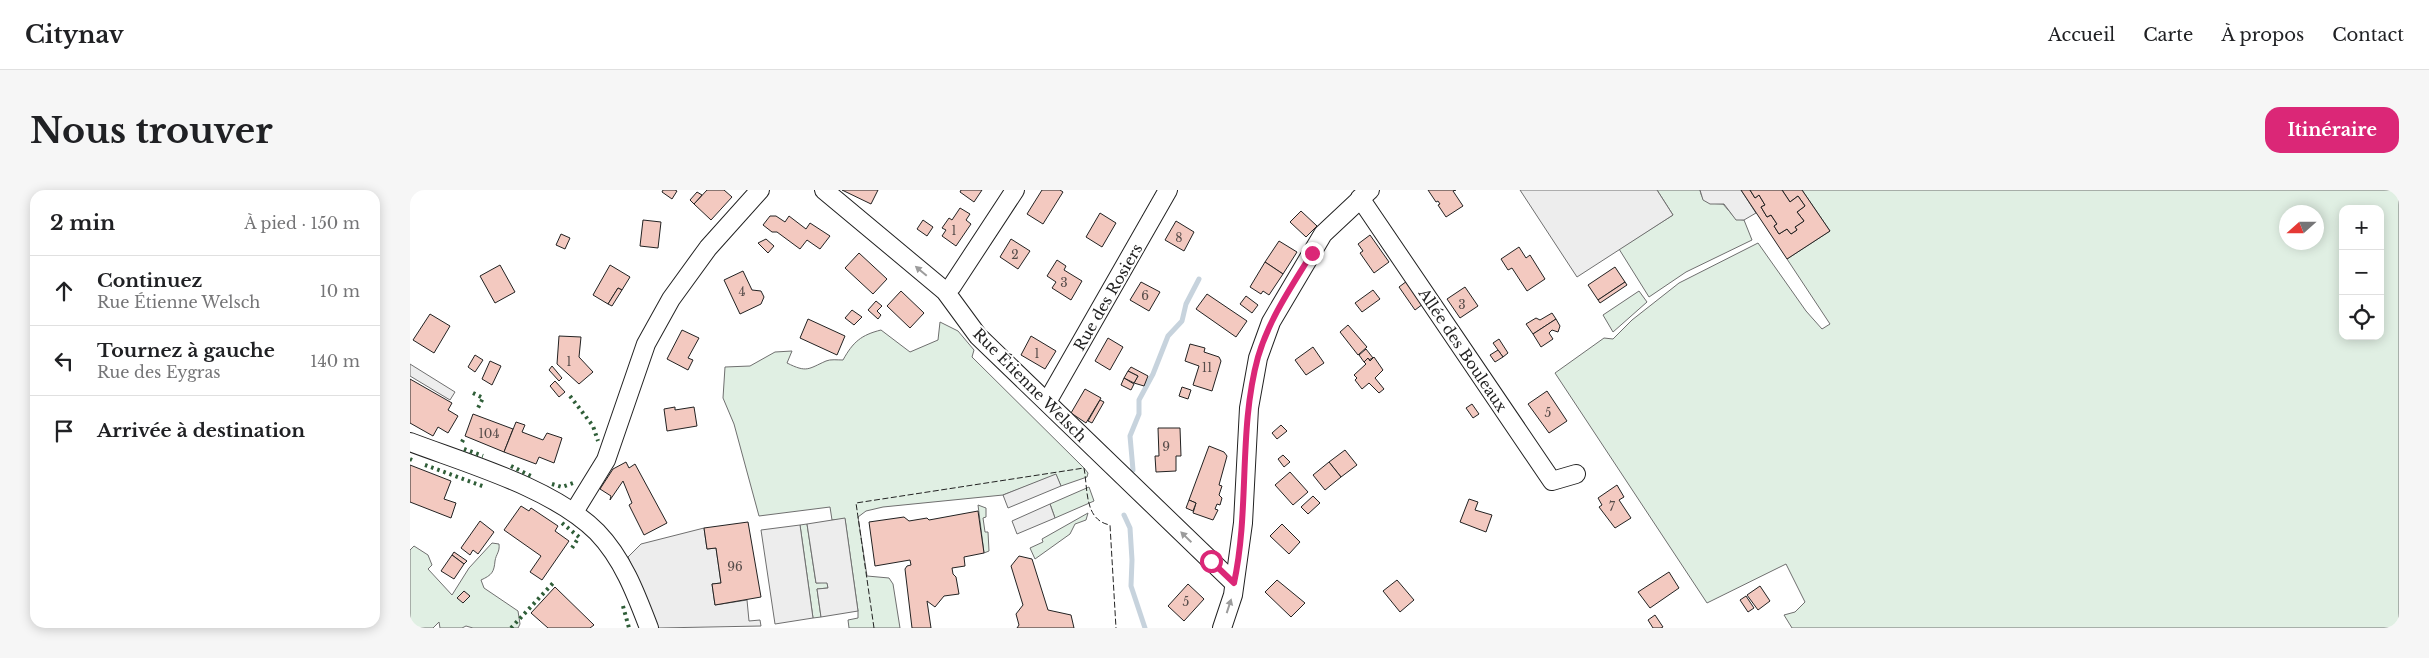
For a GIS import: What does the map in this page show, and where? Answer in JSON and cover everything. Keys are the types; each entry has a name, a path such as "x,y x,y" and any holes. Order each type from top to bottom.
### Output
{"street":[{"path":"574,512 606,460 646,344 671,299 708,248 760,190"},
{"name":"Rue Étienne Welsch","path":"824,190 945,291 978,336 1234,583"},
{"path":"945,291 952,286 1015,190"},
{"name":"Rue des Rosiers","path":"1047,402 1168,190"},
{"path":"1222,628 1232,595 1243,523 1249,408 1258,358 1271,322 1323,234 1366,194"},
{"name":"Allée des Bouleaux","path":"1366,194 1552,481 1576,474"},
{"path":"410,442 528,488 574,512 597,532 625,570 649,628"}],"green space":[{"path":"1657,190 1700,190 1705,201 1723,204 1736,219 1744,220 1752,240 1686,272 1649,297 1619,249 1673,215"},
{"path":"1802,190 2399,190 2399,628 1792,628 1784,615 1795,612 1805,602 1786,564 1707,603 1555,373 1604,338 1613,339 1632,320 1679,283 1758,243 1806,311 1822,329 1830,324 1787,259 1830,231"},
{"path":"1639,291 1647,302 1613,332 1603,315"},
{"path":"940,322 958,331 974,350 972,357 1084,468 1088,473 1087,477 1061,486 1056,475 1003,495 883,507 866,511 858,517 867,576 889,578 893,584 900,628 849,628 848,620 858,618 858,611 845,519 832,520 830,507 759,516 734,424 723,398 725,367 750,366 775,352 792,351 787,363 807,369 828,360 843,360 850,348 858,340 868,334 881,330 910,352 938,340"},
{"path":"1089,487 1094,501 1055,518 1050,504"},
{"path":"978,505 986,508 986,517 983,518 985,532 988,532 989,551 984,553"},
{"path":"1088,513 1086,520 1075,524 1070,534 1035,559 1030,548 1043,542 1042,539"},
{"path":"807,524 816,583 827,582 828,588 817,589 821,617 813,618 800,525"},
{"path":"492,543 499,544 494,568 490,575 481,580 484,588 518,611 520,624 518,628 473,628 466,626 462,628 440,628 439,622 433,628 410,628 410,550 414,546 428,555 432,565 428,569 452,595 469,568"}],"shaded area":[{"path":"1520,190 1657,190 1673,215 1577,277"},
{"path":"1700,190 1741,190 1756,213 1744,220 1736,220 1724,204 1710,204 1703,200"},
{"path":"410,364 455,392 450,400 410,376"},
{"path":"1056,474 1061,486 1008,508 1003,495"},
{"path":"1050,504 1055,518 1017,534 1012,521"},
{"path":"845,518 858,611 821,617 817,589 828,588 827,583 816,583 807,524"},
{"path":"800,525 813,618 775,624 761,530"},
{"path":"704,528 707,549 716,548 721,583 712,584 715,605 747,600 749,621 760,620 761,626 658,628 628,557 641,544"}],"building":[{"path":"663,190 677,191 672,199 662,192"},
{"path":"707,190 724,190 732,197 711,220 694,204"},
{"path":"842,190 878,190 871,204"},
{"path":"961,190 982,190 974,202 960,192"},
{"path":"1042,190 1060,190 1063,192 1043,224 1027,214"},
{"path":"1428,190 1456,190 1453,191 1463,206 1446,217 1438,205 1440,204 1438,201 1436,202"},
{"path":"1741,190 1750,190 1755,198 1759,195 1765,205 1761,207 1767,217 1771,215 1777,224 1774,226 1779,234 1787,229 1791,234 1797,230 1795,227 1804,221 1797,212 1805,206 1798,196 1790,202 1782,190 1802,190 1830,231 1787,259"},
{"path":"1750,190 1782,190 1790,202 1798,196 1805,206 1797,212 1804,221 1795,227 1797,230 1791,234 1787,229 1779,234 1774,226 1777,224 1771,215 1767,217 1761,207 1765,205 1759,195 1755,198"},
{"path":"697,192 702,195 694,204 690,200"},
{"path":"960,208 970,214 966,220 971,224 956,246 942,236 946,230 942,228 949,218 952,220"},
{"path":"1301,211 1317,226 1306,237 1290,222"},
{"path":"1100,213 1116,223 1102,247 1086,237"},
{"path":"770,216 776,216 785,222 789,216 806,229 810,223 830,236 820,249 807,240 800,249 777,232 772,232 763,225"},
{"path":"643,220 661,222 658,248 640,246"},
{"path":"923,220 933,227 927,236 917,229"},
{"path":"1176,221 1194,232 1184,251 1165,240"},
{"path":"561,234 570,238 565,249 556,245"},
{"path":"1370,235 1389,262 1374,273 1360,253 1363,251 1358,244"},
{"path":"766,239 774,246 768,253 758,243"},
{"path":"1011,239 1030,251 1018,269 1000,257"},
{"path":"1279,241 1297,252 1283,274 1265,262"},
{"path":"1519,247 1526,258 1530,255 1545,279 1527,291 1512,268 1508,270 1501,259"},
{"path":"859,253 887,279 873,294 845,268"},
{"path":"1057,260 1066,266 1064,270 1082,281 1071,300 1052,288 1056,282 1047,276"},
{"path":"1265,262 1283,274 1269,295 1263,291 1261,294 1250,287"},
{"path":"500,265 515,292 495,303 480,276"},
{"path":"610,265 630,277 622,290 618,288 608,304 593,295"},
{"path":"1615,267 1625,282 1598,300 1588,285"},
{"path":"743,271 752,290 761,291 764,297 761,304 740,314 724,280"},
{"path":"1407,281 1423,304 1415,310 1399,287"},
{"path":"1141,282 1160,292 1149,311 1130,300"},
{"path":"1625,282 1627,285 1600,303 1598,300"},
{"path":"1465,287 1478,306 1460,318 1447,299"},
{"path":"618,288 622,290 612,306 608,304"},
{"path":"1373,290 1380,299 1362,312 1355,303"},
{"path":"901,291 924,313 910,328 887,306"},
{"path":"1207,294 1247,321 1236,337 1196,309"},
{"path":"1246,296 1258,305 1252,313 1240,304"},
{"path":"876,301 882,306 877,311 881,315 878,319 868,310"},
{"path":"852,310 862,317 854,325 845,318"},
{"path":"1552,313 1556,319 1533,334 1526,324 1536,318 1540,320"},
{"path":"430,314 450,326 434,353 413,340"},
{"path":"808,319 845,336 837,355 800,338"},
{"path":"1556,319 1560,326 1558,332 1552,330 1549,333 1553,339 1541,347 1533,334"},
{"path":"1348,325 1367,347 1358,355 1340,332"},
{"path":"682,330 699,338 688,358 693,360 688,370 667,359"},
{"path":"559,336 581,337 579,357 593,372 579,384 557,364"},
{"path":"1031,336 1056,351 1045,369 1021,355"},
{"path":"1108,338 1123,347 1110,370 1095,361"},
{"path":"1499,339 1508,353 1503,357 1493,343"},
{"path":"1190,344 1205,348 1204,352 1219,357 1221,361 1212,391 1193,385 1199,366 1185,361"},
{"path":"1313,347 1324,363 1306,375 1295,360"},
{"path":"1366,349 1373,358 1364,362 1359,355"},
{"path":"1498,350 1503,357 1495,362 1490,355"},
{"path":"475,355 483,360 475,372 468,367"},
{"path":"1374,357 1383,370 1375,378 1384,389 1379,393 1369,383 1362,389 1355,380 1357,378 1354,375 1366,364 1364,362 1368,358 1370,361"},
{"path":"490,361 501,366 492,385 482,379"},
{"path":"552,366 562,378 559,381 549,370"},
{"path":"1131,367 1148,376 1144,386 1134,383 1138,376 1128,371"},
{"path":"1128,371 1138,376 1134,383 1124,378"},
{"path":"1124,378 1134,384 1131,390 1121,385"},
{"path":"410,379 452,403 448,410 458,416 448,433 438,427 433,436 410,423"},
{"path":"555,381 565,392 559,397 550,386"},
{"path":"1182,387 1191,390 1188,399 1179,396"},
{"path":"1085,389 1101,398 1086,423 1071,413"},
{"path":"1547,391 1567,421 1549,433 1528,404"},
{"path":"1100,400 1104,402 1092,423 1088,421"},
{"path":"1472,404 1479,414 1473,418 1466,408"},
{"path":"675,407 675,410 694,407 697,426 667,431 664,409"},
{"path":"473,414 513,429 504,452 465,436"},
{"path":"516,422 525,425 522,432 543,440 547,433 562,438 554,463 539,457 536,464 504,452"},
{"path":"1281,425 1287,431 1277,439 1272,433"},
{"path":"1158,428 1180,428 1181,456 1176,456 1176,471 1156,472 1155,456 1159,456"},
{"path":"1209,446 1224,452 1227,456 1219,485 1222,486 1219,495 1222,498 1220,505 1217,504 1215,509 1218,510 1213,520 1193,513 1196,503 1189,500"},
{"path":"1345,450 1357,465 1341,477 1329,462"},
{"path":"1283,455 1290,462 1284,467 1278,459"},
{"path":"626,462 629,468 635,464 667,523 644,535 629,505 632,503 623,481 610,500 611,496 600,489 613,469"},
{"path":"1329,462 1341,477 1325,490 1313,475"},
{"path":"410,465 451,481 444,499 456,503 451,518 410,502"},
{"path":"1290,472 1308,492 1293,505 1275,485"},
{"path":"1617,485 1624,497 1619,500 1631,518 1615,528 1599,507 1602,505 1598,498"},
{"path":"1313,496 1320,503 1308,514 1301,507"},
{"path":"1469,499 1478,502 1475,510 1492,515 1486,532 1460,522"},
{"path":"1189,500 1196,503 1193,511 1186,508"},
{"path":"521,506 529,511 531,508 558,526 555,531 569,541 542,580 530,572 541,556 504,530"},
{"path":"978,511 984,553 964,557 965,566 952,568 953,574 956,577 959,594 944,596 935,607 927,601 931,628 912,628 905,569 911,565 910,560 875,566 869,522 904,517 909,521 927,518 929,520"},
{"path":"480,521 494,532 478,554 473,550 470,555 461,548"},
{"path":"748,522 761,597 715,605 712,584 721,583 716,548 707,549 704,528"},
{"path":"1282,524 1300,542 1289,554 1270,536"},
{"path":"454,552 467,561 464,564 452,555"},
{"path":"452,555 464,564 454,579 441,571"},
{"path":"1019,556 1032,559 1048,610 1071,615 1074,628 1017,628 1019,625 1016,614 1023,605 1011,566"},
{"path":"1669,572 1679,588 1650,608 1638,592"},
{"path":"1277,580 1305,603 1291,617 1265,592"},
{"path":"1397,580 1414,600 1400,612 1383,591"},
{"path":"1188,584 1204,599 1184,621 1168,606"},
{"path":"1760,586 1770,601 1758,610 1747,595"},
{"path":"555,587 594,625 590,628 548,628 531,613"},
{"path":"464,591 470,596 463,603 457,598"},
{"path":"1746,596 1754,608 1748,612 1740,600"},
{"path":"1655,615 1663,627 1653,628 1648,620"}],"waterway":[{"path":"1133,470 1130,436 1139,414 1139,400 1153,374 1168,336 1182,321 1186,304 1199,279"},
{"path":"1124,515 1130,528 1131,586 1145,628"}],"hedge":[{"path":"473,393 483,398 478,408"},
{"path":"570,396 593,426 598,441"},
{"path":"462,442 464,438"},
{"path":"464,449 483,456"},
{"path":"425,465 485,487"},
{"path":"511,466 531,476"},
{"path":"552,484 562,487 576,482"},
{"path":"562,523 579,537 572,548"},
{"path":"511,628 555,581"},
{"path":"623,606 629,628"}],"fence":[{"path":"874,628 856,503 1084,468 1091,510 1102,522 1110,525 1116,628"}],"route":[{"path":"1211,561 1234,583 1243,523 1249,408 1258,358 1271,322 1312,253"}]}
